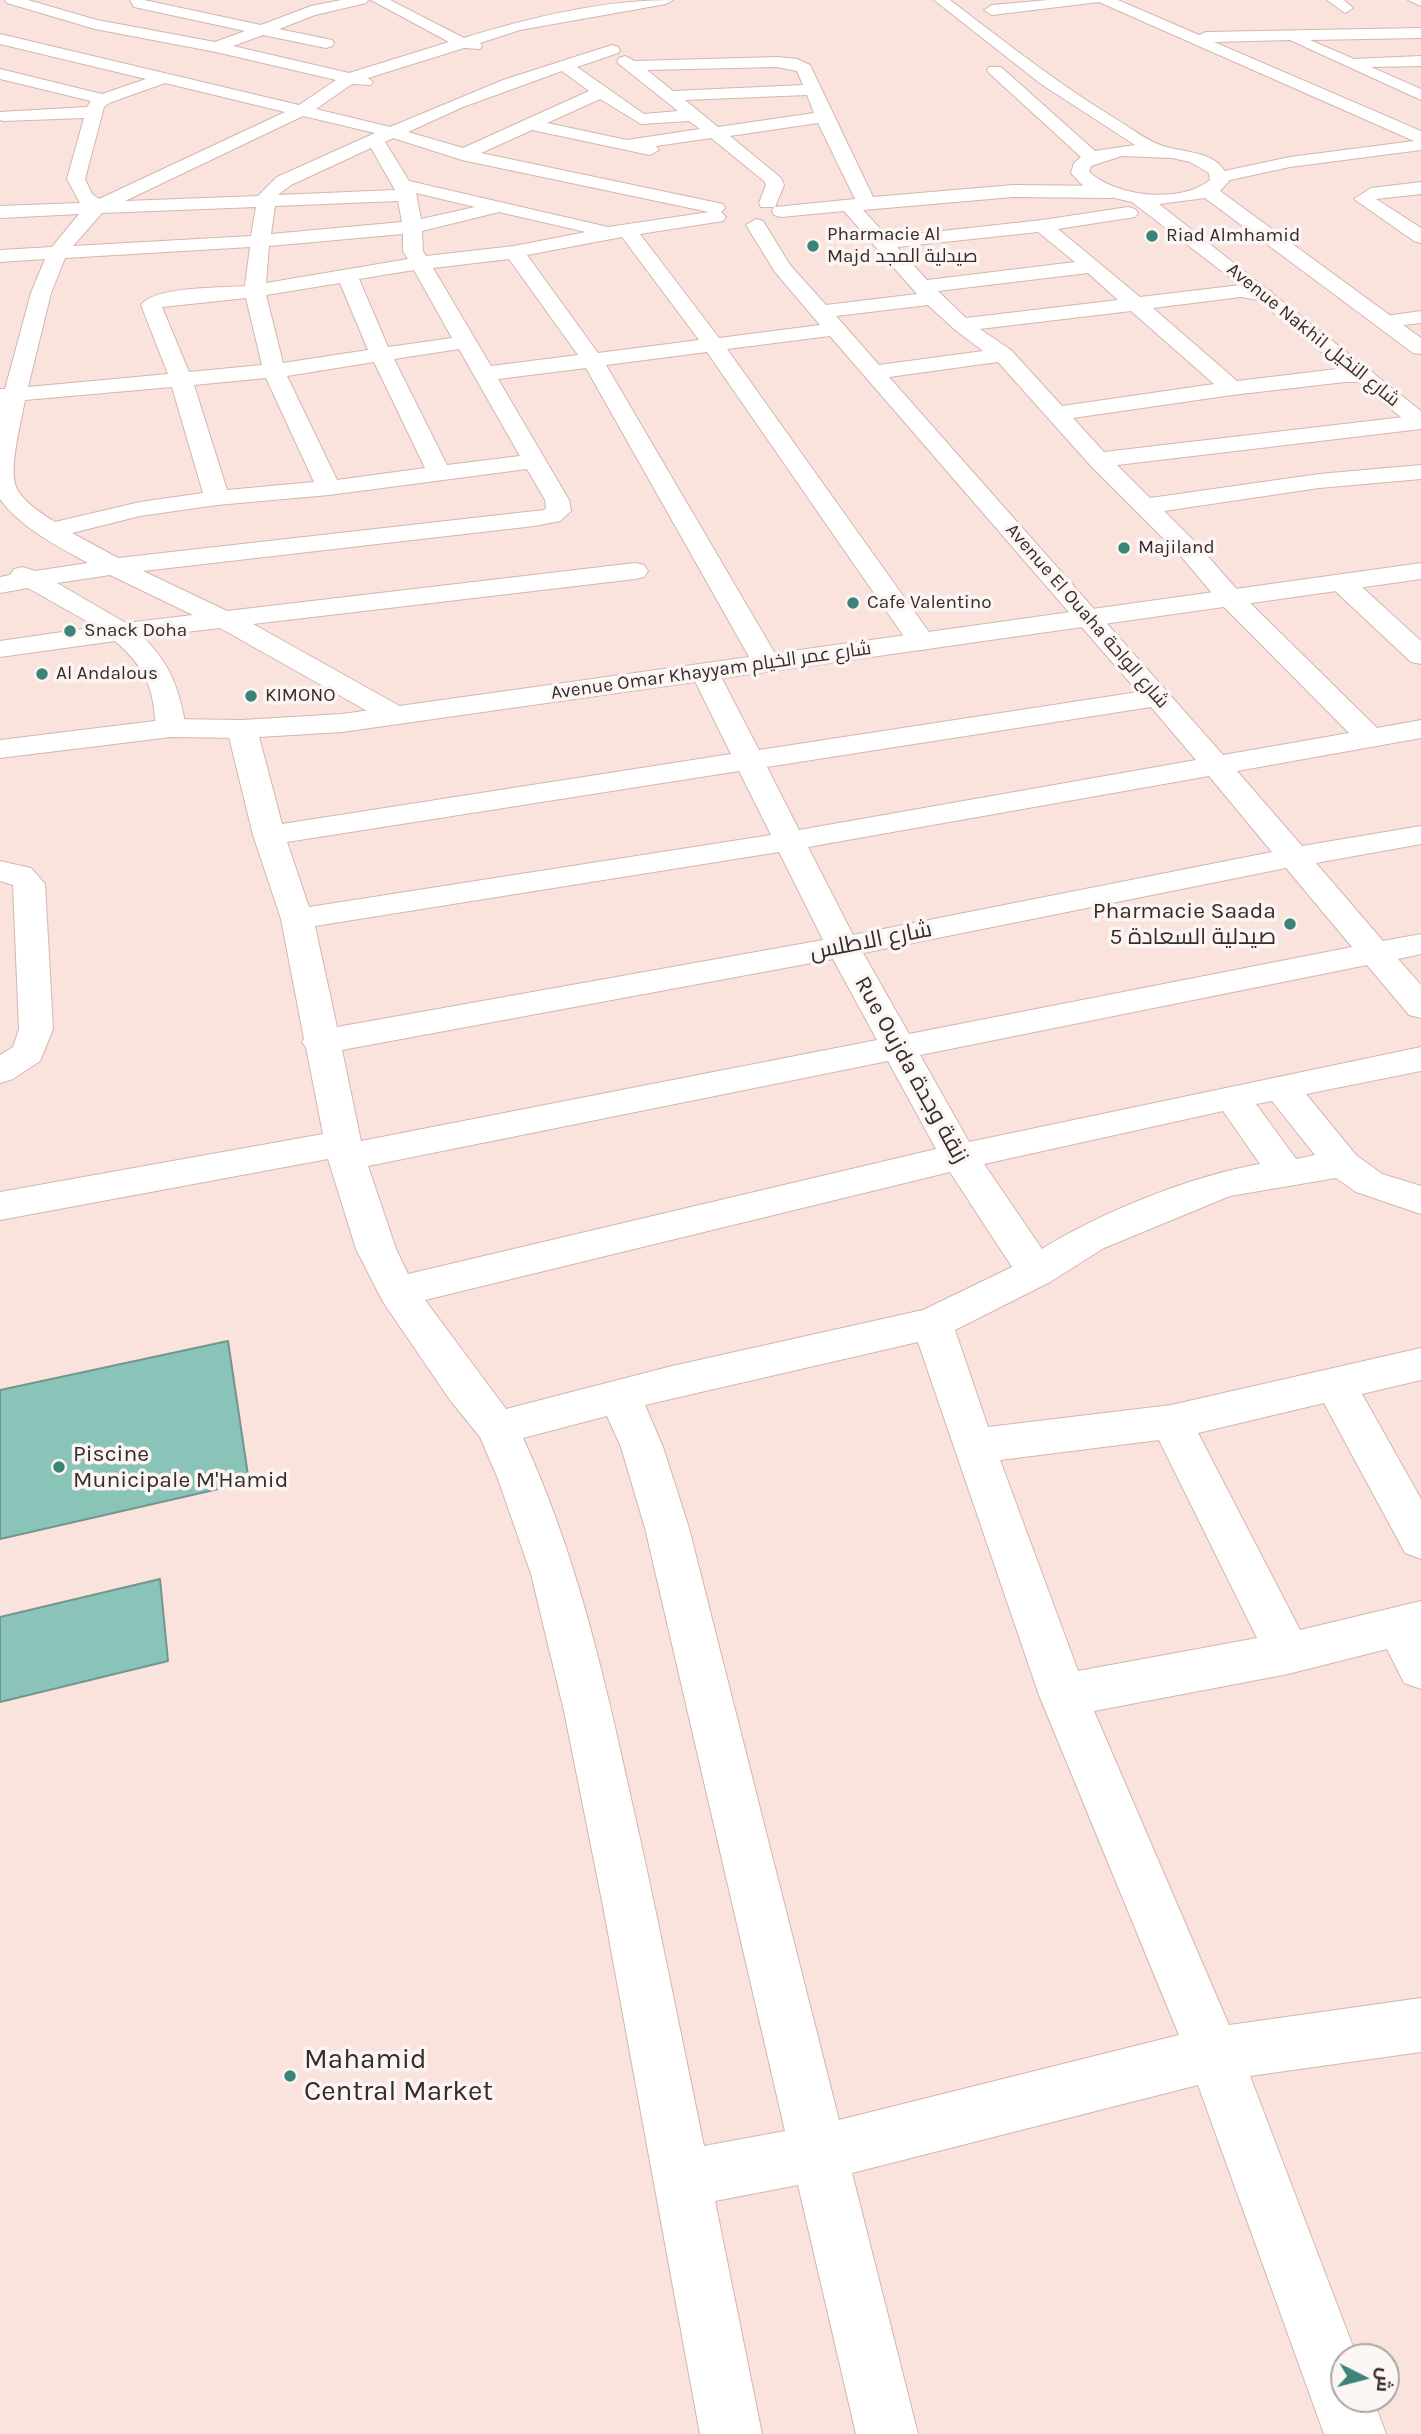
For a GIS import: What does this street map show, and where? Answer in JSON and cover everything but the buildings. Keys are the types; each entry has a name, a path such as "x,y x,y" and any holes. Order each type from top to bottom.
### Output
{"street":[{"path":"12,0 213,54 234,51 371,84"},
{"path":"0,57 95,24 143,3 169,0"},
{"path":"213,54 311,11 361,0"},
{"path":"378,0 423,21 460,43 484,48"},
{"path":"329,488 274,371 255,291 268,194 277,185 457,103 564,65 587,27 606,12 666,0"},
{"path":"992,10 1093,0"},
{"path":"1105,0 1421,137"},
{"path":"1415,0 1421,2"},
{"path":"143,3 326,43"},
{"path":"212,19 243,8"},
{"path":"934,9 1133,138 1160,152"},
{"path":"326,96 484,48 587,27"},
{"path":"396,715 226,621 11,511 0,470 7,395 33,281 78,223 118,195 300,111 348,79 507,28 587,27 631,66 772,178 775,185 743,213"},
{"path":"1195,38 1421,33"},
{"path":"1287,35 1421,98"},
{"path":"0,39 300,111 383,136 459,169 488,161 743,213"},
{"path":"984,61 1086,164 1085,180 1132,205"},
{"path":"1348,62 1421,61"},
{"path":"631,66 792,63 804,68 858,205 883,243 961,325 1003,355 1098,460 1146,506 1231,599 1368,737"},
{"path":"564,65 640,119 695,115"},
{"path":"8,102 98,106 188,69"},
{"path":"0,74 8,102"},
{"path":"671,96 813,90"},
{"path":"428,191 529,124 601,92"},
{"path":"1353,108 1421,98"},
{"path":"8,102 98,106"},
{"path":"98,106 76,179 84,197 98,207"},
{"path":"627,145 824,117"},
{"path":"529,124 676,156"},
{"path":"0,585 115,566 551,516 559,511 559,504 535,461 413,251 413,227 406,190 388,157 383,136"},
{"path":"948,196 1031,183 1122,151 1160,152 1195,158 1346,153 1421,145"},
{"path":"883,243 1042,226 1132,205 1181,197 1214,184 1346,153"},
{"path":"1195,158 1213,167 1214,184 1421,348"},
{"path":"1421,188 1371,194 1363,199 1421,237"},
{"path":"0,212 267,202 406,190 428,191 620,231 713,346 922,642"},
{"path":"217,498 181,380 152,303 162,299 255,291 347,274 514,252 620,231 743,213 1013,191 1111,192"},
{"name":"Avenue Nakhil شارع النخيل","path":"1132,205 1264,295 1421,422"},
{"path":"0,256 260,241 413,227 501,206"},
{"name":"Avenue El Ouaha شارع الواحة","path":"743,213 782,268 1158,697 1421,1007"},
{"path":"1042,226 1232,388"},
{"path":"514,252 593,361 766,662"},
{"path":"820,312 1092,266"},
{"path":"347,274 380,354 439,473"},
{"path":"961,325 1241,290 1264,295"},
{"path":"1385,321 1421,317"},
{"path":"484,374 837,329"},
{"path":"7,395 274,371 466,342"},
{"path":"873,372 1003,355"},
{"path":"1057,414 1232,388 1345,375 1365,377"},
{"path":"1098,460 1421,422"},
{"path":"51,530 129,511 217,498 329,488 535,461"},
{"path":"1146,506 1319,481 1421,472"},
{"path":"0,560 120,632 148,659 166,694 171,728"},
{"path":"0,649 120,632 635,571"},
{"name":"Avenue Omar Khayyam شارع عمر الخيام","path":"0,748 171,728 308,726 705,673 766,662 1421,571"},
{"path":"1342,583 1421,656"},
{"name":"Rue Oujda زنقة وجدة","path":"705,673 843,947 959,1157 1036,1272"},
{"path":"269,835 749,763 1158,697"},
{"path":"242,729 269,835 297,919 344,1150 376,1249 397,1291 465,1388 497,1428 520,1479 554,1574 588,1711 683,2178 731,2434"},
{"path":"297,919 789,841 1421,729"},
{"name":"شارع الاطلس","path":"320,1042 843,947 1294,857 1421,835"},
{"path":"0,872 17,873 24,876 29,884 15,954 36,1029 28,1053 0,1071"},
{"path":"0,1206 344,1150 900,1048 1421,944"},
{"path":"397,1291 501,1269 959,1157 1421,1059"},
{"path":"1280,1087 1343,1164 1368,1183 1421,1200"},
{"path":"1232,1097 1286,1173"},
{"path":"497,1428 620,1396 932,1323 1036,1272 1090,1238 1186,1198 1223,1184 1343,1164"},
{"path":"932,1323 972,1446 1063,1695 1214,2054 1355,2434"},
{"path":"972,1446 1171,1422 1421,1364"},
{"path":"1335,1384 1421,1540"},
{"path":"620,1396 642,1447 667,1528 887,2434"},
{"path":"1171,1422 1288,1653"},
{"path":"1063,1695 1288,1653 1410,1624 1421,1668"},
{"path":"683,2178 819,2153 1214,2054 1421,2026"}],"water":[{"path":"228,1341 249,1482 0,1539 0,1390"},
{"path":"160,1579 168,1661 0,1702 0,1617"}],"place":[{"name":"Riad Almhamid","path":"1152,236"},
{"name":"Pharmacie Al Majd صيدلية المجد","path":"813,246"},
{"name":"Majiland","path":"1124,548"},
{"name":"Cafe Valentino","path":"853,603"},
{"name":"Snack Doha","path":"70,631"},
{"name":"Al Andalous","path":"42,674"},
{"name":"KIMONO","path":"251,696"},
{"name":"Pharmacie Saada 5 صيدلية السعادة","path":"1290,924"},
{"name":"Piscine Municipale M'Hamid","path":"59,1467"},
{"name":"Mahamid Central Market","path":"290,2076"}]}
